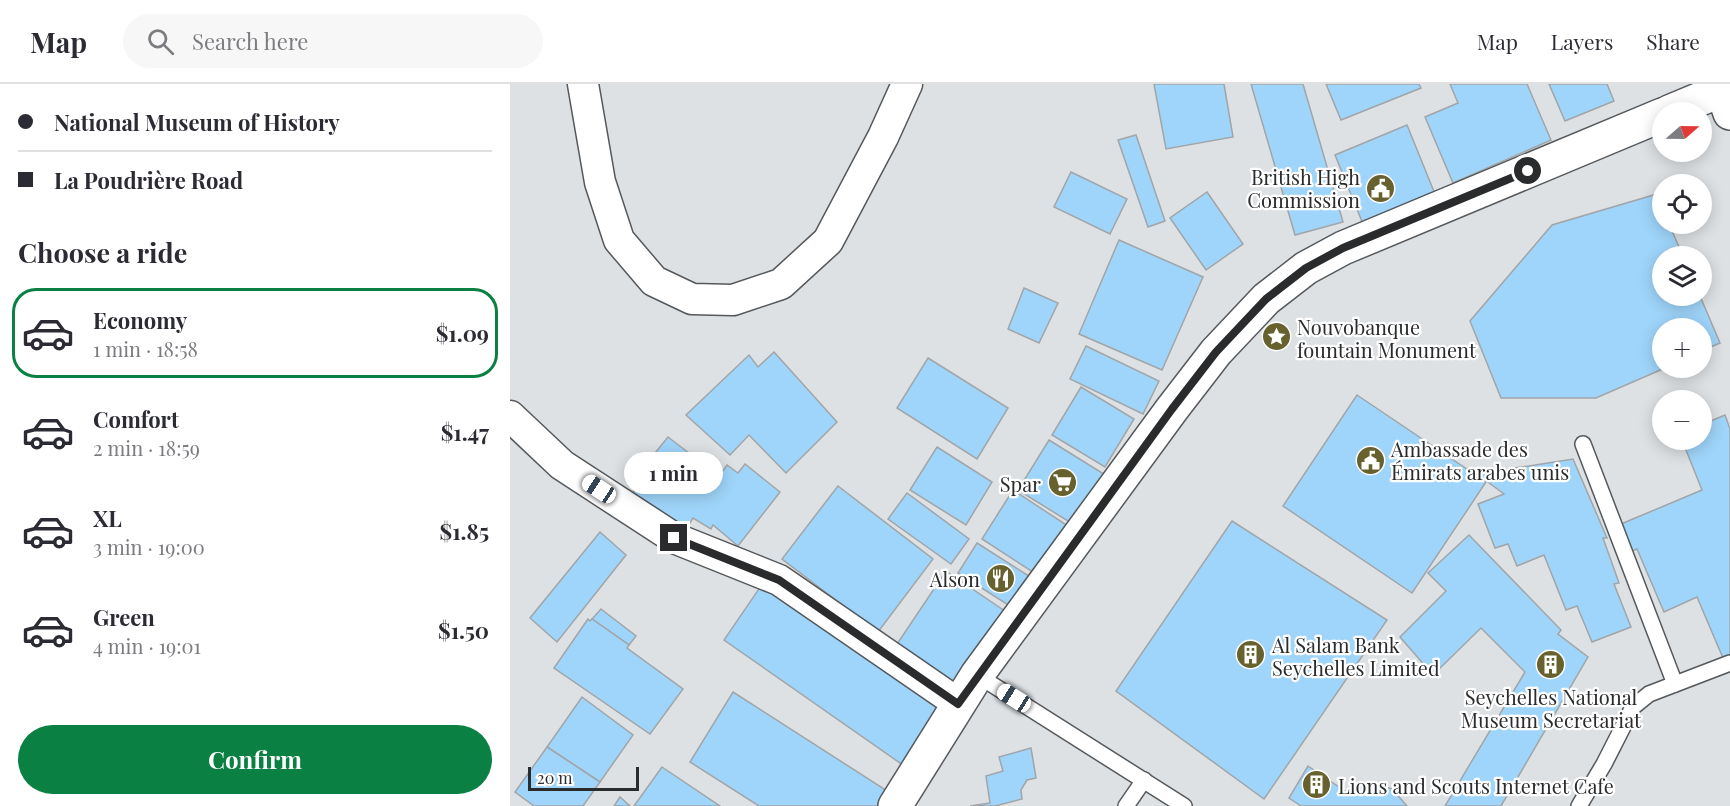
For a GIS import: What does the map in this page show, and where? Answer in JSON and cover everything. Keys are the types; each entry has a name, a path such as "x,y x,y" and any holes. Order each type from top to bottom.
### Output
{"main road":[{"path":"1699,102 1726,93"},
{"path":"895,806 978,675 1172,409 1216,352 1266,299 1306,268 1343,248 1652,119"}],"street":[{"path":"583,84 600,182 619,240 654,280 692,299 733,300 781,284 828,241 883,137 907,84"},
{"path":"510,416 562,465 674,538 779,580 958,704"}],"lane":[{"path":"1583,444 1675,684"},
{"path":"1579,806 1604,764 1633,707 1649,694 1730,663"},
{"path":"978,675 1184,806"},
{"path":"1126,806 1144,780"}],"building":[{"path":"1154,84 1224,84 1233,137 1166,149"},
{"path":"1251,84 1303,84 1343,222 1295,235"},
{"path":"1326,84 1419,84 1421,88 1341,120"},
{"path":"1450,84 1527,84 1551,140 1453,183 1425,117 1458,103"},
{"path":"1549,84 1607,84 1614,101 1565,121"},
{"path":"1407,125 1435,194 1363,224 1335,155"},
{"path":"1136,135 1165,221 1148,227 1118,140"},
{"path":"1071,172 1127,199 1110,234 1054,207"},
{"path":"1207,192 1243,244 1206,270 1170,218"},
{"path":"1652,195 1652,234 1673,234 1679,246 1652,246 1652,306 1704,306 1709,318 1652,318 1652,374 1596,398 1501,398 1470,321 1552,225"},
{"path":"1119,240 1203,277 1162,370 1079,334"},
{"path":"1024,288 1058,303 1039,343 1008,329"},
{"path":"1712,324 1720,343 1712,346"},
{"path":"1086,346 1159,381 1143,414 1070,379"},
{"path":"774,352 837,422 786,473 749,435 730,455 686,415 749,355 758,367"},
{"path":"928,358 1008,408 977,459 897,408"},
{"path":"1081,387 1134,419 1105,467 1052,435"},
{"path":"1357,395 1486,482 1412,593 1283,506"},
{"path":"1725,415 1730,429 1730,655 1723,658 1697,597 1664,612 1637,549 1632,551 1621,524 1702,490 1686,450 1712,450 1712,420"},
{"path":"668,437 719,476 727,465 738,473 745,464 780,492 738,546 713,525 711,529 693,518 684,532 630,496 651,467 647,463"},
{"name":"Spar","path":"1049,440 1107,476 1076,526 1018,490"},
{"path":"937,447 992,482 966,525 910,490"},
{"path":"1573,459 1607,538 1603,538 1619,583 1614,584 1631,627 1592,642 1577,606 1566,610 1544,555 1517,566 1508,544 1495,548 1478,504 1504,494 1477,474"},
{"path":"838,486 933,559 878,632 782,559"},
{"path":"1013,490 1071,528 1039,576 982,539"},
{"path":"907,493 969,539 951,564 888,519"},
{"name":"Al Salam Bank Seychelles Limited","path":"1232,521 1387,620 1264,799 1116,691"},
{"path":"600,532 626,555 557,642 530,618"},
{"name":"Seychelles National Museum Secretariat","path":"1469,535 1561,630 1558,634 1588,657 1501,806 1445,806 1525,672 1481,628 1433,675 1400,637 1446,591 1428,573"},
{"path":"977,543 1032,578 1013,608 958,573"},
{"path":"946,571 1015,618 959,700 891,653"},
{"path":"765,580 951,711 910,770 724,640"},
{"path":"601,609 636,636 629,645 592,619"},
{"path":"588,619 590,621 592,619 629,645 627,648 683,689 650,734 554,668"},
{"path":"733,692 895,796 889,806 759,806 690,762"},
{"path":"582,697 633,735 600,782 547,747"},
{"path":"547,747 600,782 583,806 534,806 515,792"},
{"path":"1031,748 1036,778 1027,780 1021,790 1022,799 995,806 970,806 990,803 986,776 1003,771 999,757"},
{"name":"Lions and Scouts Internet Cafe","path":"1308,766 1351,795 1359,787 1375,784 1392,789 1407,806 1301,806 1289,798"},
{"path":"662,767 720,806 634,806"},
{"path":"620,797 630,806 614,806"}],"place":[{"name":"British High Commission","path":"1381,188"},
{"name":"Nouvobanque fountain Monument","path":"1276,337"},
{"name":"Ambassade des Émirats arabes unis","path":"1370,460"},
{"name":"Spar","path":"1062,483"},
{"name":"Alson","path":"1001,578"},
{"name":"Al Salam Bank Seychelles Limited","path":"1251,655"},
{"name":"Seychelles National Museum Secretariat","path":"1551,665"},
{"name":"Lions and Scouts Internet Cafe","path":"1317,785"}],"route":[{"path":"674,538 779,580 958,704 1172,409 1216,352 1266,299 1306,268 1343,248 1528,171"}]}
